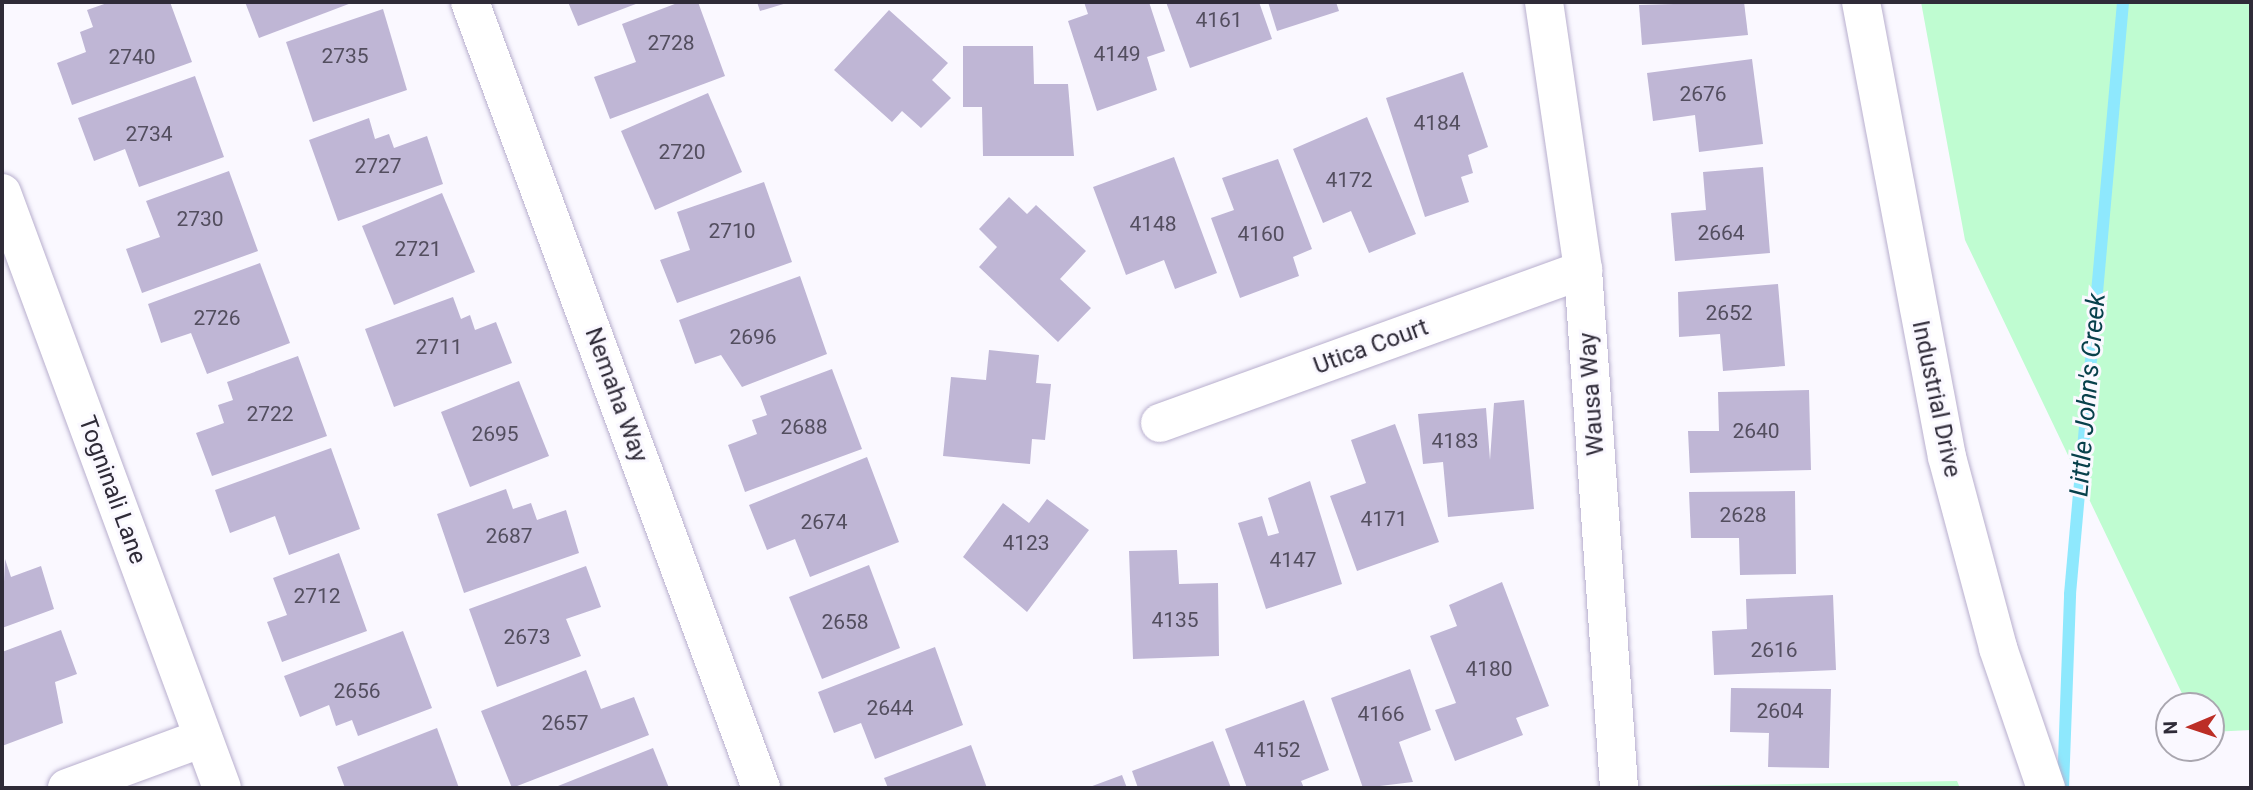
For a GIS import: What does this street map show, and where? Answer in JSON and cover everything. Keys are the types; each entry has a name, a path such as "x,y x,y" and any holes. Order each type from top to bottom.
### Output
{"street":[{"name":"Nemaha Way","path":"470,2 761,788"},
{"name":"Wausa Way","path":"1544,2 1583,270 1619,788"},
{"name":"Industrial Drive","path":"1861,2 1947,457 1998,648 2046,788"},
{"name":"Togninali Lane","path":"2,193 222,788"},
{"name":"Utica Court","path":"1160,423 1583,270"},
{"path":"67,788 203,738"}],"green space":[{"path":"1921,2 2251,2 2251,730 2225,731 2225,692 2181,692 1965,240"},
{"path":"1957,781 1960,788 1681,788 1682,786"}],"building":[{"path":"110,2 170,2 192,62 72,105 57,63 86,52 80,32 93,27 87,10"},
{"path":"245,2 354,2 259,38"},
{"path":"568,2 641,2 578,26"},
{"path":"680,2 698,2 725,76 610,119 594,77 636,62 622,24"},
{"path":"757,2 790,2 760,11"},
{"path":"1084,2 1149,2 1165,51 1147,57 1157,90 1097,111 1068,21 1088,14"},
{"path":"1166,2 1259,2 1272,39 1190,68"},
{"path":"1268,2 1336,2 1339,11 1277,31"},
{"path":"1744,2 1748,35 1642,45 1639,5"},
{"path":"383,9 407,90 313,122 286,42"},
{"path":"889,10 948,63 932,80 951,98 921,128 902,111 892,122 834,70"},
{"path":"963,46 1033,46 1034,84 1068,84 1074,156 983,156 982,107 963,107"},
{"path":"1752,59 1763,144 1699,152 1695,115 1653,121 1647,73"},
{"path":"1463,72 1488,147 1468,155 1473,173 1461,177 1469,202 1425,217 1386,98"},
{"path":"195,76 224,157 139,187 125,149 94,161 78,118"},
{"path":"708,93 742,172 655,210 621,131"},
{"path":"1367,117 1416,234 1369,253 1351,211 1323,223 1293,149"},
{"path":"369,118 375,139 389,134 394,148 427,136 443,184 338,221 309,140"},
{"path":"1174,157 1217,273 1175,289 1164,260 1126,275 1093,187"},
{"path":"1278,159 1312,249 1293,257 1299,276 1240,298 1211,218 1234,210 1222,178"},
{"path":"1763,167 1770,253 1675,261 1671,213 1706,210 1703,172"},
{"path":"229,171 258,251 142,293 126,249 160,237 146,201"},
{"path":"764,182 792,262 677,303 660,260 690,250 677,212"},
{"path":"442,193 475,272 394,305 362,226"},
{"path":"1009,197 1027,214 1036,205 1086,251 1060,279 1091,308 1058,342 979,267 997,247 979,229"},
{"path":"260,263 290,343 207,374 191,333 161,343 148,304"},
{"path":"800,276 827,354 742,387 721,355 695,364 679,320"},
{"path":"1778,284 1785,366 1723,371 1720,334 1679,337 1678,292"},
{"path":"453,297 461,319 470,315 475,330 496,322 512,363 394,407 365,329"},
{"path":"989,350 1039,355 1036,383 1051,384 1045,440 1032,439 1030,464 943,456 951,377 986,380"},
{"path":"298,356 327,436 212,476 196,433 224,423 218,405 233,400 227,382"},
{"path":"832,369 862,449 745,492 728,445 757,434 752,420 767,415 760,396"},
{"path":"519,381 549,456 470,487 441,412"},
{"path":"1809,390 1811,470 1690,473 1688,431 1719,431 1718,392"},
{"path":"1524,400 1534,509 1448,517 1443,462 1423,464 1418,414 1486,408 1490,460 1494,403"},
{"path":"1395,424 1439,542 1357,571 1330,496 1366,483 1351,440"},
{"path":"331,448 360,529 289,555 275,516 230,533 215,490"},
{"path":"867,457 899,542 810,577 795,539 767,550 749,505"},
{"path":"1310,481 1342,584 1266,609 1238,523 1262,516 1268,536 1279,533 1268,498"},
{"path":"506,489 513,509 531,503 537,520 566,510 579,553 464,593 437,514"},
{"path":"1795,491 1796,574 1740,575 1739,538 1691,538 1689,492"},
{"path":"1047,499 1089,530 1027,612 963,557 1003,503 1029,523"},
{"path":"1177,550 1179,584 1218,583 1219,656 1133,659 1129,551"},
{"path":"339,553 367,631 282,662 267,622 287,615 273,578"},
{"path":"5,559 11,577 41,566 54,609 2,628"},
{"path":"869,565 900,648 822,679 789,597"},
{"path":"586,566 601,607 566,619 581,656 497,687 469,609"},
{"path":"1502,582 1549,706 1516,718 1523,735 1455,761 1435,710 1456,703 1430,636 1457,626 1449,605"},
{"path":"1833,595 1836,670 1714,675 1712,631 1747,629 1746,599"},
{"path":"61,630 77,674 55,682 63,723 2,746 2,652"},
{"path":"403,631 432,708 358,736 352,720 336,726 329,705 300,717 284,676"},
{"path":"935,647 963,725 875,759 861,723 834,733 818,692"},
{"path":"1410,669 1431,730 1399,742 1413,782 1363,788 1331,698"},
{"path":"586,670 601,709 634,697 649,735 512,788 481,711"},
{"path":"1731,688 1831,689 1829,768 1768,767 1769,733 1730,732"},
{"path":"1304,700 1329,770 1301,781 1304,788 1247,788 1225,729"},
{"path":"437,728 459,788 345,788 337,767"},
{"path":"1213,741 1231,788 1138,788 1132,771"},
{"path":"971,745 987,788 888,788 884,778"},
{"path":"653,748 669,788 553,788"},
{"path":"1122,775 1127,788 1087,788"}],"waterway":[{"name":"Little John's Creek","path":"2063,788 2070,594 2123,2"}]}
